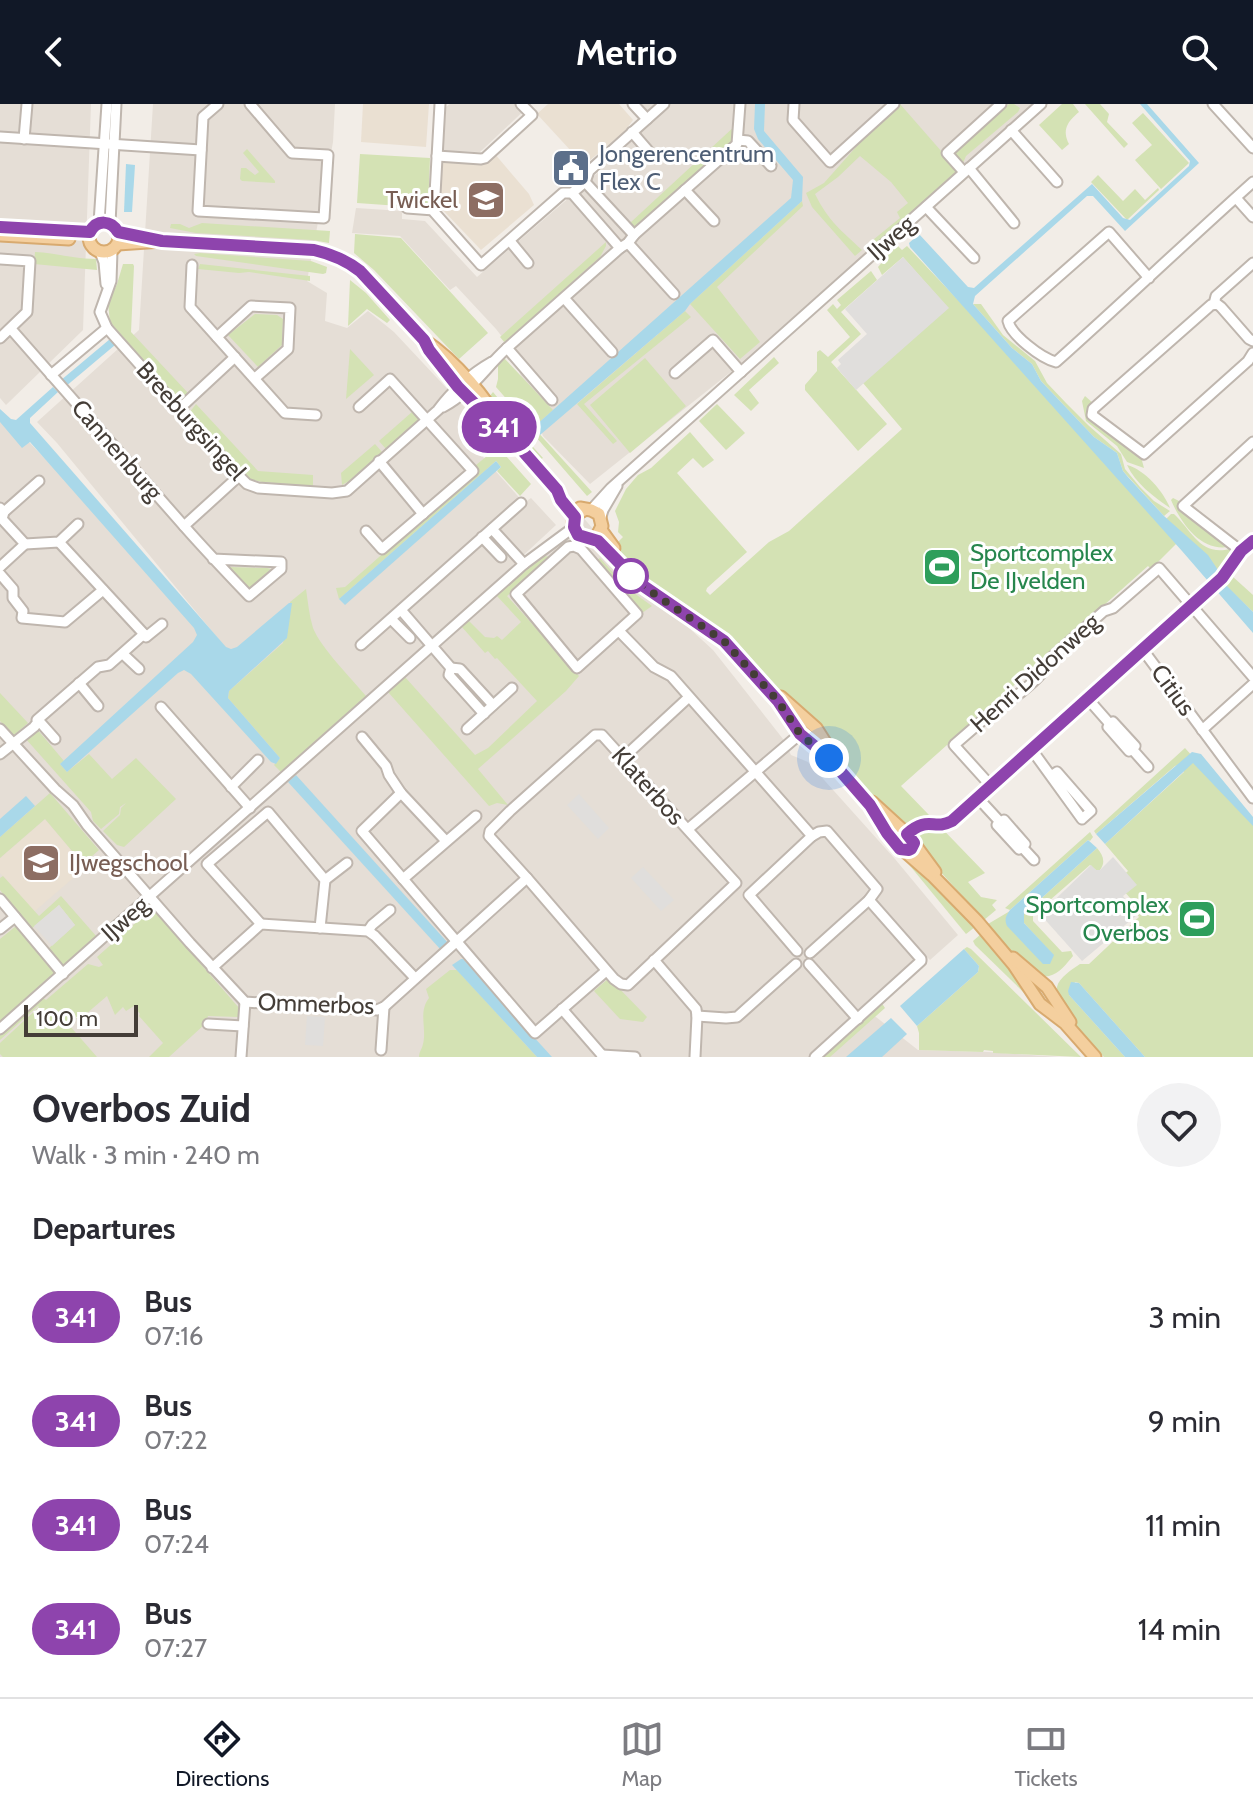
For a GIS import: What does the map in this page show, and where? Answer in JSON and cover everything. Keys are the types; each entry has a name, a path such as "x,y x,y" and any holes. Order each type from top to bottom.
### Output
{"main road":[{"path":"0,227 109,238 314,250 339,258 360,271 557,490 561,500 601,530 636,575 730,641 806,718 874,804 911,838 977,921"},
{"path":"0,235 89,236"},
{"path":"89,236 93,248 109,238"},
{"path":"584,519 591,538 598,541 639,583 724,641 778,701 796,730 829,758 870,805 900,849 932,875 977,921 1014,965 1040,1004 1065,1023 1098,1057"},
{"path":"591,538 601,530"},
{"path":"796,730 797,718 806,718"},
{"path":"812,744 818,741 820,734"},
{"path":"887,833 890,826 897,824"},
{"path":"900,849 911,849 911,838"},
{"path":"987,932 1053,995 1068,1020 1098,1057"},
{"path":"1027,986 1030,978 1037,978"},
{"path":"1040,1004 1051,1002 1053,995"}],"street":[{"path":"24,139 27,104"},
{"path":"51,375 107,328 100,312 107,292 105,271 109,238 107,104"},
{"path":"109,145 116,104"},
{"path":"218,104 203,117 198,211 324,218 328,155 292,153 250,104"},
{"path":"440,104 434,210 481,265 563,193 572,193 585,182 589,171 664,104"},
{"path":"437,156 484,159 532,115 521,104"},
{"path":"633,104 647,119"},
{"path":"740,104 738,140 748,141 771,166"},
{"path":"794,104 793,120 830,162 894,104"},
{"path":"1001,104 947,153 1014,223"},
{"path":"1020,104 1029,114"},
{"name":"IJweg","path":"0,1029 524,564 584,519 603,510 618,483 1041,104"},
{"path":"1213,104 1253,148"},
{"path":"1011,130 1057,182"},
{"path":"632,132 651,154"},
{"path":"0,137 201,150"},
{"name":"Breeburgsingel","path":"107,328 247,484 258,488 347,491 438,410 449,395 465,386 735,147 738,140"},
{"path":"585,182 628,242 674,294"},
{"path":"1149,278 1109,232 1008,321 1010,329 1046,360 1056,362 1149,278 1253,182"},
{"path":"685,190 714,221"},
{"path":"572,193 628,242"},
{"path":"1236,198 1253,217"},
{"path":"926,207 974,258"},
{"path":"407,208 434,210"},
{"path":"510,241 528,263"},
{"path":"0,259 30,261 27,312 0,338"},
{"path":"1253,263 1216,296 1214,304 1093,409 1092,415 1144,454 1248,361 1253,353"},
{"path":"192,265 190,307 285,413 316,415"},
{"path":"564,298 612,352"},
{"path":"1214,304 1221,307 1253,341"},
{"path":"217,337 251,306 290,308 288,349 255,378"},
{"name":"Cannenburg","path":"11,329 213,559 249,596 281,569 281,562 213,559"},
{"path":"675,373 713,340 741,372"},
{"path":"507,348 552,400"},
{"path":"179,409 235,357"},
{"path":"359,407 390,379 473,471 382,549 366,531"},
{"path":"1253,442 1183,506 1241,551 1253,541"},
{"path":"379,461 423,514"},
{"path":"184,526 239,476"},
{"path":"25,544 2,519 2,510 39,481"},
{"path":"361,645 521,503"},
{"path":"0,567 25,544 59,542 78,524"},
{"path":"492,529 524,564"},
{"path":"482,537 501,557"},
{"path":"59,542 146,637 162,624"},
{"path":"574,546 581,549 637,614 619,631 577,668 516,594 568,547 574,546"},
{"name":"Henri Didonweg","path":"991,786 954,745 1049,667 1051,658 1104,611 1113,608 1159,568 1192,605"},
{"path":"0,574 13,589 13,598 23,611 22,618 65,622 103,590"},
{"path":"911,838 917,825 946,824 978,798 1192,605 1253,677"},
{"path":"401,610 451,668 460,669 493,705"},
{"path":"391,619 410,638"},
{"path":"619,631 654,667 671,676 812,836"},
{"path":"0,754 98,667 109,665 144,634"},
{"name":"Citius","path":"1143,650 1253,798"},
{"path":"123,654 139,669"},
{"path":"451,668 449,675 484,714"},
{"path":"79,683 98,706"},
{"name":"Citius","path":"1202,730 1253,684"},
{"path":"467,729 512,688"},
{"path":"623,758 689,697"},
{"path":"1088,699 1135,746 1132,749 1148,767"},
{"path":"161,707 250,808"},
{"path":"39,721 55,739"},
{"name":"Ommerbos","path":"0,729 55,789 68,809 87,825 245,1002 377,1010 384,1007 527,878"},
{"path":"688,829 757,772 796,730"},
{"name":"Klaterbos","path":"595,735 602,735 623,758 736,883 628,985 621,984 606,971 489,836 490,831 595,735"},
{"path":"362,737 386,766 401,793 446,841"},
{"path":"1032,750 1082,819 1091,811 1057,772 1051,776"},
{"path":"231,787 258,760"},
{"path":"401,793 362,831 535,1033 606,971"},
{"path":"978,798 1001,823 1004,820 1034,860"},
{"path":"320,928 325,880 268,812 207,864 261,924 320,928 368,931 415,978"},
{"path":"403,879 476,816"},
{"path":"797,951 749,895 812,836 827,831 876,886 877,892 810,953"},
{"path":"325,880 347,863"},
{"path":"0,899 8,914 63,974"},
{"path":"815,1057 921,961 869,900"},
{"path":"368,931 390,910"},
{"path":"0,929 8,914"},
{"path":"212,968 261,924"},
{"path":"796,964 804,967 812,960 810,953 802,949 797,951"},
{"path":"796,964 797,951"},
{"path":"654,960 693,1005 697,1016 695,1057"},
{"path":"697,1016 737,1017 796,964"},
{"path":"809,964 858,1019"},
{"path":"241,1057 245,1002"},
{"path":"381,1050 384,1007"},
{"path":"562,1009 602,1056 635,1057"},
{"path":"208,1024 243,1026"}],"shaded area":[{"path":"0,104 91,104 83,330 6,405 0,398"},
{"path":"153,104 335,104 333,142 307,281 327,293 325,321 347,328 368,311 394,332 497,442 483,457 524,503 531,498 556,525 322,742 581,515 639,582 713,650 783,739 791,755 808,762 958,935 930,960 922,952 862,1006 918,1050 1058,1057 0,1057 0,417 30,443 225,647 37,422 139,330"},
{"path":"363,104 429,104 426,147 361,142"},
{"path":"450,104 531,104 480,152 443,151 446,107"},
{"path":"548,104 619,104 633,120 624,132 584,165 537,114"},
{"path":"641,104 1041,104 811,308 590,484 543,436 510,347 456,286 450,290 400,236 352,233 356,208 402,211 402,219 425,221 477,277 655,119"},
{"name":"Twickel","path":"494,153 529,194 534,205 481,250 440,207 443,160"},
{"path":"903,257 949,308 856,390 837,368 841,364 838,360 867,334 845,309"},
{"path":"579,794 609,828 598,839 567,805"},
{"name":"IJwegschool","path":"45,819 86,867 34,912 0,873 0,858"},
{"path":"1113,857 1137,885 1123,896 1137,915 1082,961 1040,914 1091,865 1100,870"},
{"path":"643,867 674,900 661,911 631,878"},
{"path":"59,905 75,925 52,946 34,926"},
{"path":"307,1016 325,1017 323,1046 305,1045"}],"green space":[{"path":"900,104 956,168 957,175 877,246 868,244 900,218 897,212 908,203 891,182 860,156 815,194 830,219 862,250 855,256 812,207 806,193 824,183 867,132 871,132"},
{"path":"1009,104 1020,108 1018,112 966,156 963,163 956,156 956,151"},
{"path":"1062,104 1073,104 1079,112 1067,126 1069,144 1062,150 1039,125"},
{"path":"1085,104 1100,104 1109,114 1107,122 1128,144 1124,148"},
{"path":"1143,113 1189,163 1161,189 1135,160 1152,145 1132,123"},
{"path":"736,125 736,137 728,146 637,229 630,223"},
{"path":"247,149 275,183 240,179 241,168 255,175 259,172 243,153"},
{"path":"360,154 430,158 428,208 357,203"},
{"path":"1098,175 1123,201 1135,189 1145,200 1159,190 1127,220 1091,182"},
{"path":"802,201 803,206 717,287 760,342 740,359 690,304"},
{"path":"202,223 330,231 329,243 196,233 170,228 171,224 189,228"},
{"path":"355,234 401,238 488,333 459,359 354,253"},
{"path":"606,242 600,257 505,343 500,337"},
{"name":"Sportcomplex De IJvelden","path":"897,245 902,250 907,246 1026,372 1178,542 1151,569 1148,566 901,786 985,873 968,882 981,897 997,900 992,905 996,910 984,920 732,636 652,585 638,574 615,545 623,537 618,532 619,522 615,511 626,489 638,475 651,468 690,432 714,460 703,468 693,458 677,473 747,552 707,588 710,595 769,542 789,531 902,429 863,383 948,308 903,257 882,275 878,267"},
{"path":"35,252 96,259 97,270 34,264"},
{"path":"194,254 311,261 327,267 323,274"},
{"path":"123,264 134,266 131,332 188,393 179,401 110,322 108,304"},
{"path":"200,264 310,276 310,281 249,272 198,269"},
{"path":"871,271 877,280 841,312 861,334 831,362 887,424 858,451 805,390 805,385 817,371 817,352 820,350 828,357 850,337 827,310 833,304 837,309 841,305 837,300"},
{"path":"350,280 390,320 387,323 367,309 348,326"},
{"path":"973,304 981,304 1003,335 1035,361 1047,383 1121,454 1125,469 1140,487 1170,511 1164,516 1123,471 1117,453 1094,437 1041,381 1032,364 1012,348"},
{"path":"685,311 691,317 584,404 617,441 613,444 577,404"},
{"path":"255,314 277,315 283,319 282,345 258,367 228,335"},
{"path":"350,349 374,375 346,399"},
{"path":"774,357 779,363 749,390 759,403 751,411 734,395"},
{"path":"504,358 553,410 535,429 592,492 587,496 496,387 498,363"},
{"path":"645,358 686,406 630,453 590,405"},
{"path":"493,392 513,416 524,437 543,458 529,446 523,445 513,433 489,397"},
{"path":"1085,396 1094,404 1091,419 1141,457 1144,468 1127,462 1117,446 1086,421 1082,401"},
{"path":"196,404 258,471 313,475 313,486 248,479 189,413"},
{"path":"717,404 745,433 726,450 699,421"},
{"path":"412,412 419,420 386,449 379,441"},
{"path":"375,444 382,452 342,485 341,473"},
{"path":"498,447 531,484 520,496 497,471 501,467 496,461 339,599 336,588 345,587 470,477 476,465"},
{"path":"1127,465 1153,482 1170,508 1140,484"},
{"path":"1173,498 1181,502 1180,509 1228,547 1209,545 1193,534 1175,509"},
{"path":"1171,514 1204,546 1235,552 1218,577 1166,519"},
{"path":"542,556 554,557 507,596 579,676 478,769 508,805 497,803 489,806 388,692 405,677 475,755 488,748 537,701 497,658 488,651 485,653 461,626 468,620 485,637 497,636 502,640 521,622 496,595"},
{"path":"600,558 627,588 652,606 642,613 596,561"},
{"path":"228,567 267,568 271,569 248,590"},
{"path":"1232,576 1253,595 1253,612 1224,584"},
{"path":"306,589 317,636 366,696 281,772 274,765 280,758 228,698 229,691 283,643 290,602"},
{"path":"0,693 28,723 13,736 0,721"},
{"path":"36,728 64,761 60,764 67,772 89,754 112,779 136,758 176,799 124,847 117,845 103,831 120,815 126,803 120,807 119,814 101,829 93,821 91,812 25,738"},
{"name":"Sportcomplex Overbos","path":"1185,748 1253,824 1253,1057 1145,1057 1075,982 1069,995 1125,1057 1104,1057 1067,1014 1057,995 1057,987 1067,974 1080,964 1089,964 1139,917 1135,911 1138,907 1116,882 1128,871 1105,844 1184,772 1180,764 1096,834 1094,831"},
{"path":"50,793 99,850 83,864 45,819 0,858 0,837"},
{"path":"1090,832 1093,837 1090,841 1010,910 1005,908"},
{"path":"1097,848 1103,859 1100,870 1090,865 1033,915 1033,921 1062,952 1071,951 1073,956 1056,973 1042,975 1025,965 988,924 1010,911 1007,916 1053,955 1024,923 1024,914"},
{"path":"897,850 925,871 975,927 966,934"},
{"path":"3,876 39,916 61,896 97,937 62,965 48,949 75,925 59,905 30,930 19,920 0,890 0,878"},
{"path":"148,907 239,1008 238,1017 208,1016 205,1024 169,1057 149,1057 163,1043 134,1006 126,1011 123,1007 115,1015 107,996 69,1025 97,1057 3,1057 0,1043 39,1007 0,1040 0,1035 88,964 103,965 97,957 141,918"},
{"path":"16,926 56,972 0,1022 0,939"},
{"path":"981,934 1087,1054 975,945 973,941"},
{"path":"967,947 1081,1057 984,1050 919,1050 917,1026 978,972 979,966 964,949"},
{"path":"450,970 457,970 537,1057 419,1057 424,1038 424,1009 429,998 426,989"},
{"path":"609,978 647,1017 643,1022 620,1019 594,991"},
{"path":"881,1002 885,1008 830,1057 819,1057"}],"water":[{"path":"755,104 765,104 764,131 803,177 802,201 685,311 540,435 535,426 791,198 793,180 758,139 754,129"},
{"path":"1140,104 1147,104 1199,163 1125,231 1093,196 1087,196 975,296 973,304 1012,348 1032,364 1041,381 1094,437 1117,453 1123,471 1164,516 1208,555 1218,570 1217,576 1253,612 1253,633 909,243 919,234 968,287 974,288 1092,184 1123,218 1130,220 1189,166 1190,161"},
{"path":"126,164 135,165 132,212 124,212"},
{"path":"110,339 115,345 65,387 60,381"},
{"path":"53,387 58,392 30,418 30,423 226,647 237,647 292,603 287,638 229,691 228,698 280,758 276,764 184,670 67,772 60,764 197,635 30,442 22,448 0,422 0,409 16,420"},
{"path":"496,461 501,467 345,605 339,599"},
{"path":"1192,752 1201,754 1253,817 1253,826 1193,763 1105,844 1096,834"},
{"path":"296,775 448,943 441,950 288,782"},
{"path":"26,796 35,806 0,837 0,819"},
{"path":"1088,840 1097,848 1024,914 1024,923 1054,955 1050,964 1043,964 1007,926 1007,916"},
{"path":"964,949 979,966 978,972 917,1026 900,1006"},
{"path":"461,959 552,1057 537,1057 452,965"},
{"path":"1071,982 1079,983 1145,1057 1125,1057 1069,995"},
{"path":"891,1018 907,1034 882,1057 846,1057"}],"bus line":[{"name":"341","path":"0,227 90,232 99,223 107,222 118,232 162,241 314,250 351,264 424,340 463,393 506,432 557,490 575,517 573,522 578,535 598,541 631,577 724,641 778,701 800,734 829,758 870,805 900,849 911,849 914,843 907,834 917,825 952,821 1222,578 1241,551 1253,541"}],"place":[{"name":"Jongerencentrum Flex C","path":"571,168"},
{"name":"Twickel","path":"486,200"},
{"name":"Sportcomplex De IJvelden","path":"942,567"},
{"name":"IJwegschool","path":"41,863"},
{"name":"Sportcomplex Overbos","path":"1197,919"}],"route":[{"path":"631,576 724,641 778,701 800,734 829,758"}]}
